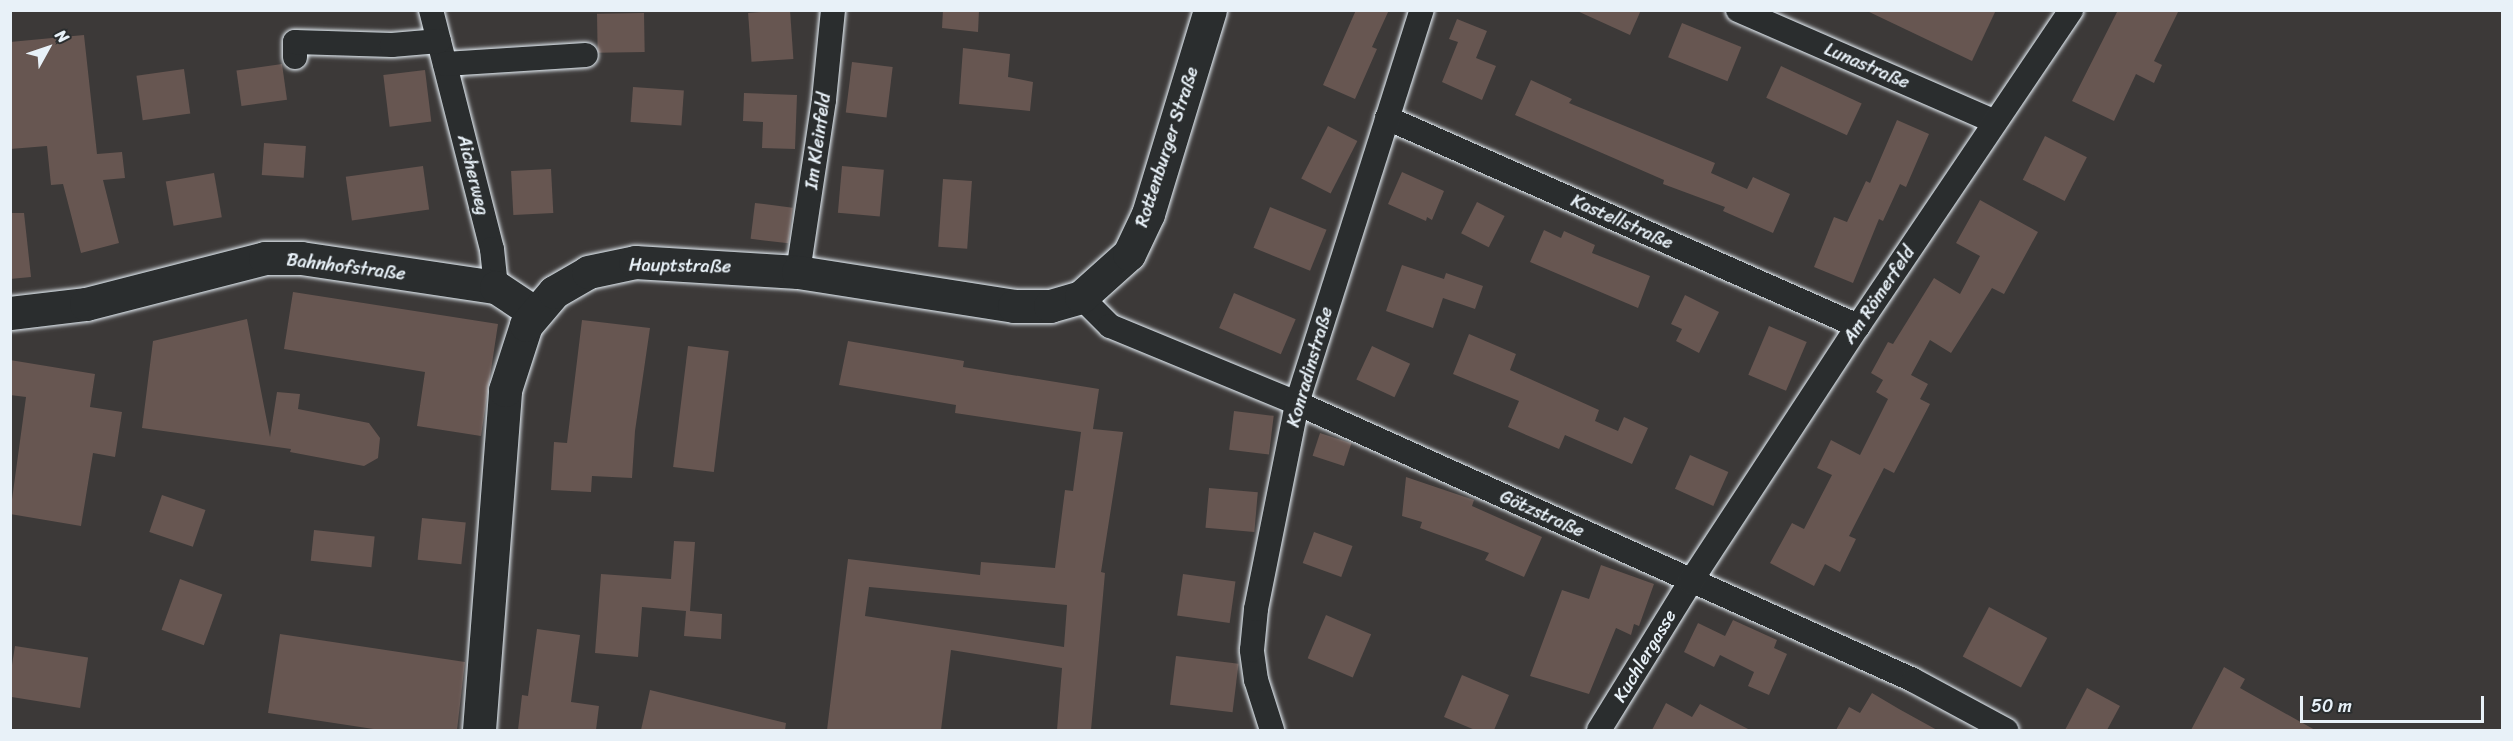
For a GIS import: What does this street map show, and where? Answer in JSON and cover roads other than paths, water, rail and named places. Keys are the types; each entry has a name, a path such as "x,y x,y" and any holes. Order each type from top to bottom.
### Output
{"street":[{"name":"Aicherweg","path":"431,10 492,249 496,287"},
{"name":"Im Kleinfeld","path":"798,272 825,100 833,10"},
{"name":"Rottenburger Straße","path":"1081,297 1129,254 1148,214 1210,10"},
{"name":"Konradinstraße","path":"1272,730 1256,680 1252,650 1256,609 1297,403 1422,10"},
{"name":"Lunastraße","path":"1738,10 1995,122"},
{"name":"Am Römerfeld","path":"1691,581 1858,326 2071,10"},
{"path":"295,57 295,42 392,45 442,52 586,55"},
{"name":"Kastellstraße","path":"1387,118 1858,326"},
{"name":"Bahnhofstraße","path":"10,313 86,304 265,258 301,258 496,287 535,314"},
{"name":"Hauptstraße","path":"479,730 505,390 526,324 568,282 588,272 634,262 798,272 1014,306 1050,306 1081,297"},
{"name":"Götzstraße","path":"1081,297 1110,326 1297,403 1913,680 2006,730"},
{"name":"Kuchlergasse","path":"1599,730 1691,581"}]}
